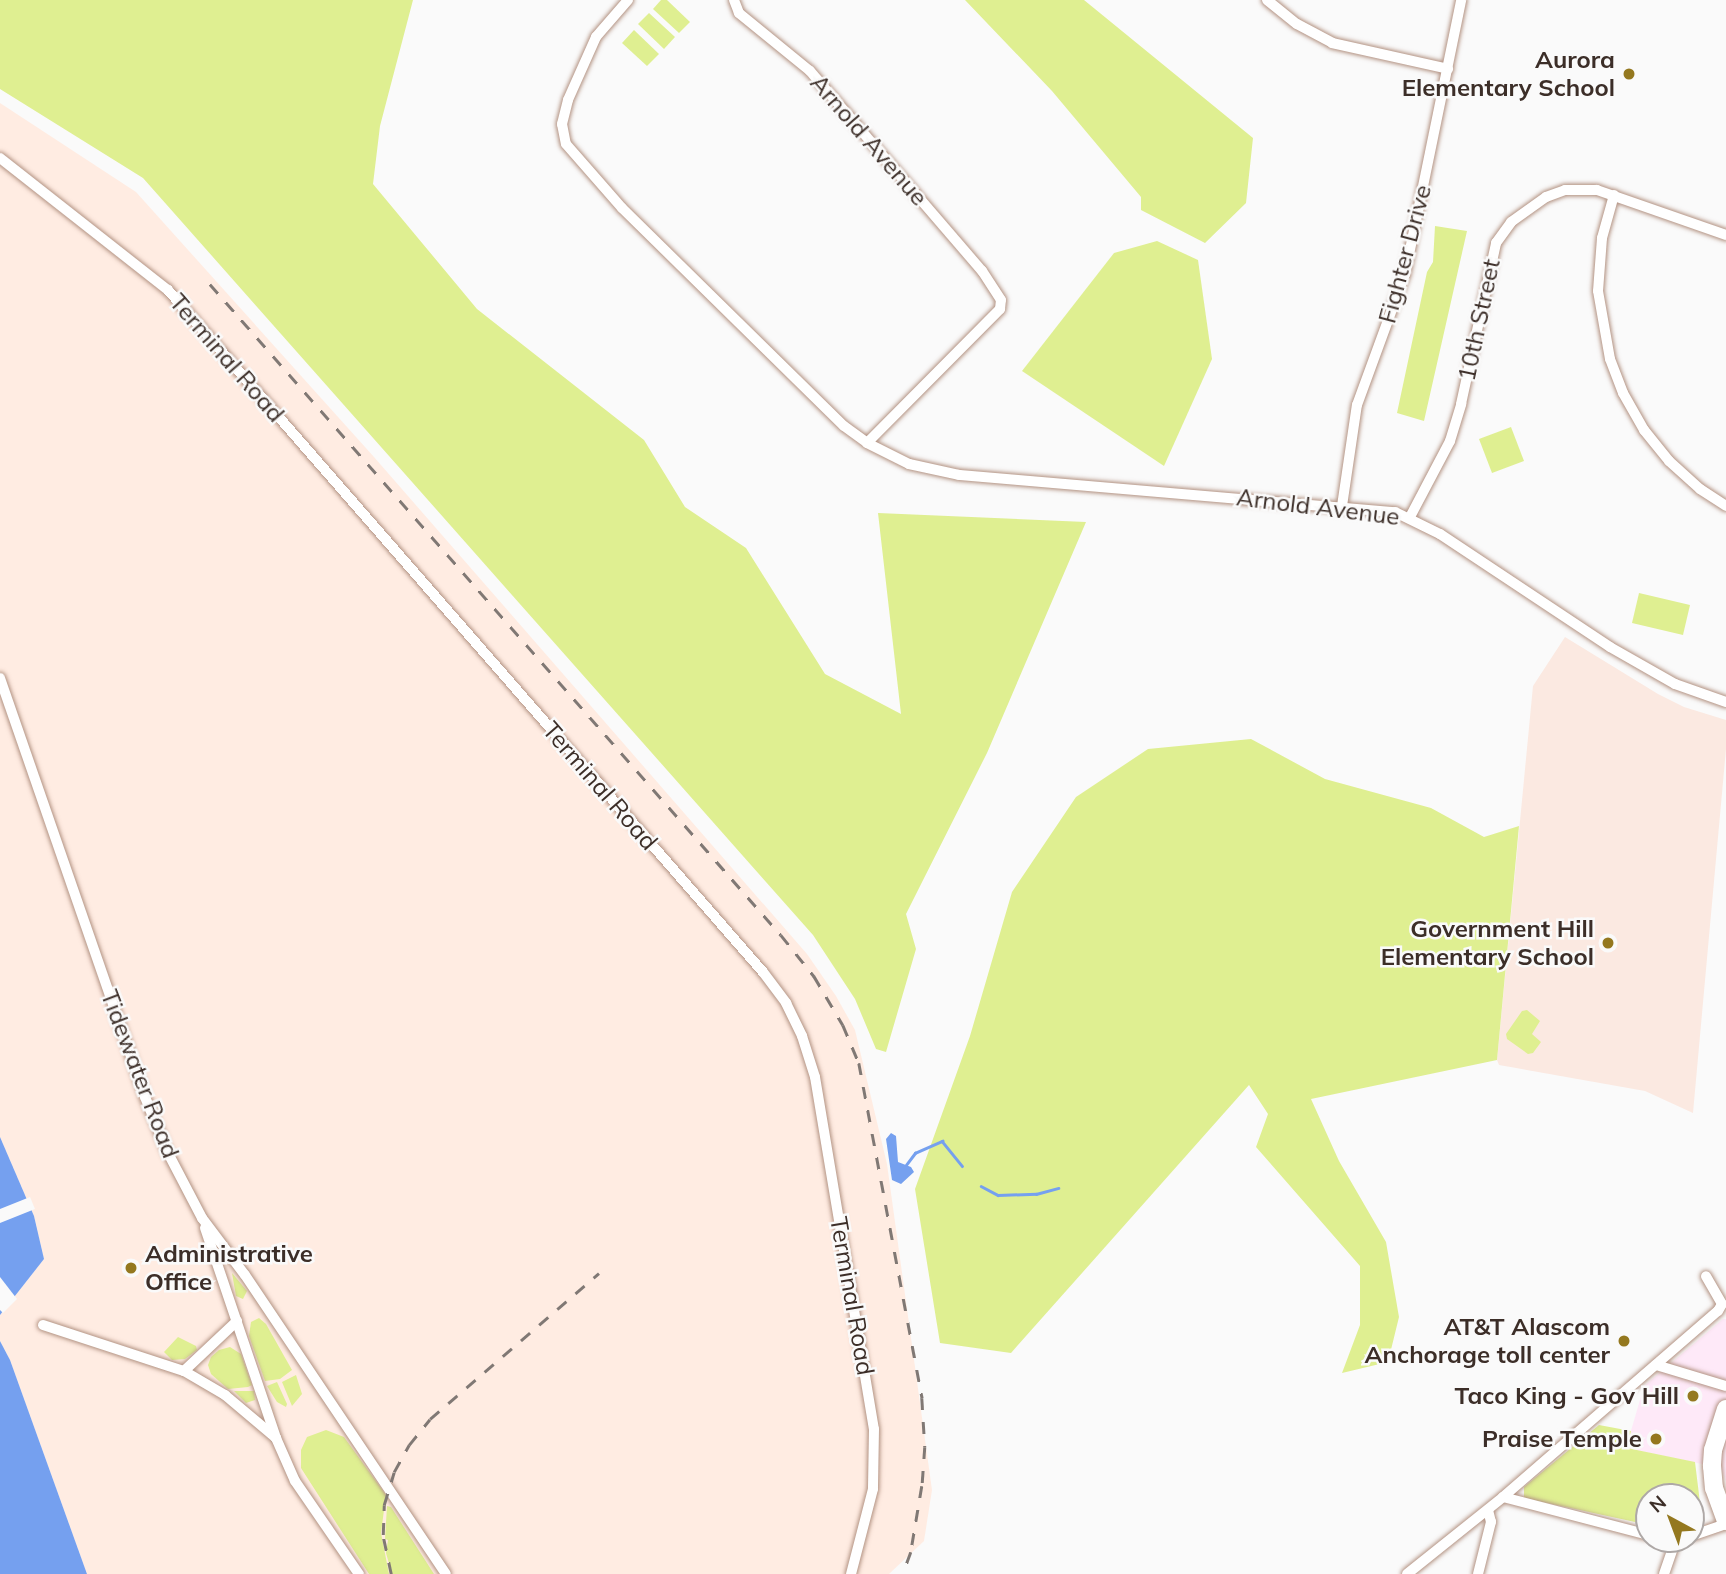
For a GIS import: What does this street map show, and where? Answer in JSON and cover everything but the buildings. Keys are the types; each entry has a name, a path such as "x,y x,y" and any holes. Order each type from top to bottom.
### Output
{"main road":[{"path":"1726,1409 1713,1450 1712,1466 1714,1488 1726,1522"}],"street":[{"name":"Arnold Avenue","path":"628,0 596,37 568,100 562,124 566,144 622,208 844,426 867,443 909,464 959,475 1395,512 1410,517 1610,647 1675,684 1726,702"},
{"name":"Arnold Avenue","path":"734,0 739,13 810,71 982,271 1001,300 1000,309 867,443"},
{"path":"1267,0 1297,24 1332,43 1448,69"},
{"name":"Fighter Drive","path":"1342,506 1357,405 1405,274 1461,0"},
{"name":"Terminal Road","path":"0,159 168,290 763,972 786,1003 802,1036 815,1077 874,1429 873,1489 851,1574"},
{"name":"10th Street","path":"1410,517 1450,440 1461,404 1496,243 1511,222 1546,197 1565,190 1597,190 1726,235"},
{"path":"1614,195 1602,238 1598,291 1610,359 1623,393 1644,430 1669,461 1700,489 1726,506"},
{"name":"Tidewater Road","path":"0,678 156,1128 202,1218 245,1275 446,1574"},
{"path":"202,1218 276,1438 295,1481 359,1574"},
{"path":"1407,1574 1488,1510 1718,1311 1722,1304 1706,1276"},
{"path":"184,1371 237,1321"},
{"path":"43,1325 184,1371 225,1395 276,1438"},
{"path":"1656,1365 1726,1386"},
{"path":"1503,1497 1635,1531"},
{"path":"1478,1574 1491,1522 1488,1510"},
{"path":"1705,1530 1726,1522"},
{"path":"1664,1574 1674,1553"}],"shaded area":[{"path":"0,103 136,192 374,457 807,954 836,996 855,1030 887,1164 932,1490 924,1541 889,1574 87,1574 10,1360 0,1341 0,1315 44,1259 34,1216 0,1137"},
{"name":"Government Hill Elementary School","path":"1565,637 1658,694 1684,707 1726,720 1726,749 1693,1113 1645,1091 1499,1065 1497,1060 1533,686"},
{"path":"1726,1319 1726,1482 1721,1468 1626,1448 1644,1386"}],"green space":[{"path":"0,0 413,0 380,126 373,184 477,309 644,440 685,507 746,548 825,674 901,714 878,513 1086,522 987,753 906,914 916,949 886,1052 876,1049 855,999 813,935 143,178 0,89"},
{"path":"661,0 667,0 690,22 679,33 653,9"},
{"path":"965,0 1084,0 1253,138 1246,203 1205,243 1141,210 1141,197 1052,91"},
{"path":"649,13 675,37 664,49 638,24"},
{"path":"634,30 659,54 647,66 622,43"},
{"path":"1435,226 1467,231 1424,421 1397,413 1427,272 1433,262"},
{"path":"1157,241 1198,260 1212,359 1164,466 1022,371 1114,253"},
{"path":"1511,427 1524,461 1492,473 1479,439"},
{"path":"1639,593 1690,605 1683,635 1632,623"},
{"path":"1251,739 1325,779 1431,808 1484,837 1519,826 1497,1060 1311,1099 1339,1161 1386,1242 1399,1317 1388,1362 1342,1373 1360,1325 1360,1266 1256,1147 1268,1114 1249,1085 1011,1353 940,1343 915,1189 970,1036 1012,892 1076,797 1148,749"},
{"path":"1527,1010 1540,1021 1532,1034 1541,1042 1533,1053 1528,1054 1507,1039 1506,1034 1522,1011"},
{"path":"232,1273 247,1291 243,1299 236,1296"},
{"path":"259,1318 266,1324 292,1370 280,1379 265,1381 249,1336 251,1322"},
{"path":"178,1337 196,1346 197,1350 185,1359 172,1360 164,1352"},
{"path":"230,1347 241,1354 252,1385 228,1389 211,1374 208,1365 211,1357 219,1350"},
{"path":"296,1375 302,1394 292,1406 282,1382"},
{"path":"277,1382 286,1407 277,1402 267,1386"},
{"path":"234,1391 254,1391 255,1400 246,1403"},
{"path":"1599,1425 1631,1431 1627,1448 1695,1462 1698,1483 1635,1483 1635,1522 1524,1498 1524,1487"},
{"path":"326,1430 344,1437 386,1495 381,1533 389,1574 369,1574 301,1468 301,1450 307,1437"},
{"path":"387,1506 391,1507 434,1574 392,1574 386,1553"}],"water":[{"path":"891,1133 896,1136 898,1162 911,1167 914,1172 901,1184 892,1180 886,1139"},
{"path":"0,1137 34,1216 44,1259 0,1315"},
{"path":"0,1341 10,1360 87,1574 0,1574"}],"pier":[{"path":"30,1197 35,1209 0,1223 0,1209"},
{"path":"0,1277 17,1299 3,1313 0,1310"}],"waterway":[{"path":"906,1165 915,1153 942,1141 962,1166"},
{"path":"981,1186 998,1195 1036,1194 1058,1188"}],"railway":[{"path":"210,284 781,935 814,976 843,1025 859,1063 922,1398 925,1447 922,1486 911,1552 903,1574"},
{"path":"391,1574 383,1535 384,1505 394,1472 409,1445 430,1419 599,1273"}],"place":[{"name":"Aurora Elementary School","path":"1629,74"},
{"name":"Government Hill Elementary School","path":"1608,943"},
{"name":"Administrative Office","path":"131,1268"},
{"name":"AT&T Alascom Anchorage toll center","path":"1624,1341"},
{"name":"Taco King - Gov Hill","path":"1693,1396"},
{"name":"Praise Temple","path":"1656,1439"}]}
